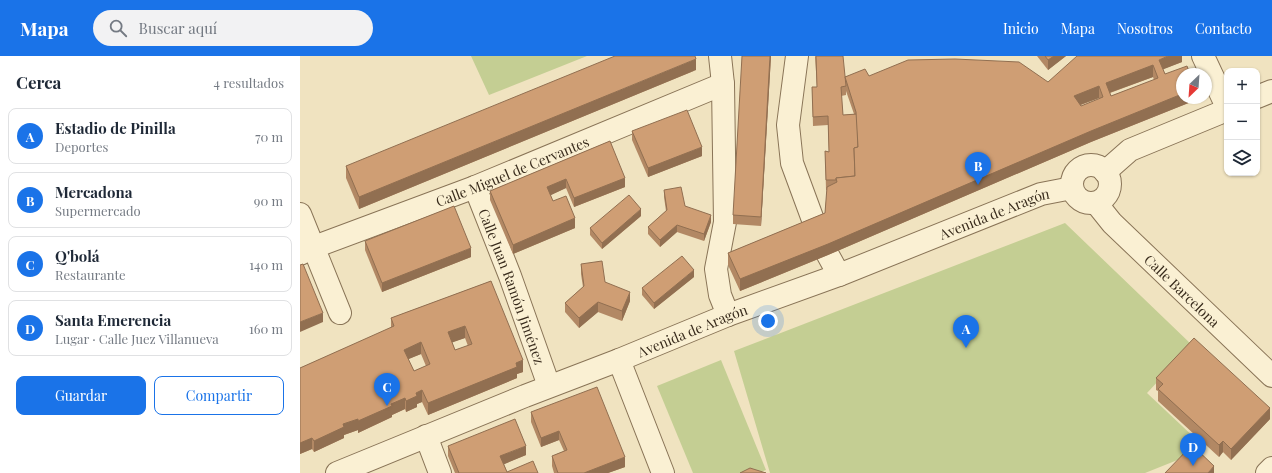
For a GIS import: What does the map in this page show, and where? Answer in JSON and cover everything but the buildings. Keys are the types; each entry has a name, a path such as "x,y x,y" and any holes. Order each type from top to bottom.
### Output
{"street":[{"path":"720,56 723,84 725,222 716,269 720,295 728,315"},
{"path":"797,56 788,125 792,163 816,228"},
{"path":"1211,61 1225,104"},
{"name":"Calle Miguel de Cervantes","path":"307,251 475,187 723,84"},
{"path":"1260,96 1272,91"},
{"path":"1105,172 1130,150 1224,110"},
{"path":"1094,166 1105,172 1108,177 1109,190 1102,200 1096,203 1089,203 1078,198 1072,188 1074,176 1082,168 1094,166"},
{"name":"Calle Juan Ramón Jiménez","path":"475,187 502,279 549,386"},
{"name":"Avenida de Aragón","path":"337,473 549,386 619,360 728,315 839,275 1041,194 1072,188"},
{"name":"Calle Barcelona","path":"1096,203 1112,223 1272,376"},
{"path":"300,214 307,251 340,313"},
{"path":"828,255 839,275"},
{"path":"619,360 659,472"},
{"path":"426,436 440,473"},
{"path":"1267,473 1272,468"}],"green space":[{"path":"471,56 587,56 489,95"},
{"path":"1065,223 1192,345 1147,393 1198,441 1180,459 1145,473 770,473 734,351"},
{"path":"721,360 766,470 758,473 693,473 657,386"}],"place":[{"name":"Mercadona","path":"978,185"},
{"name":"Estadio de Pinilla","path":"966,348"},
{"name":"Q'bolá","path":"387,406"},
{"name":"Santa Emerencia","path":"1193,466"}]}
